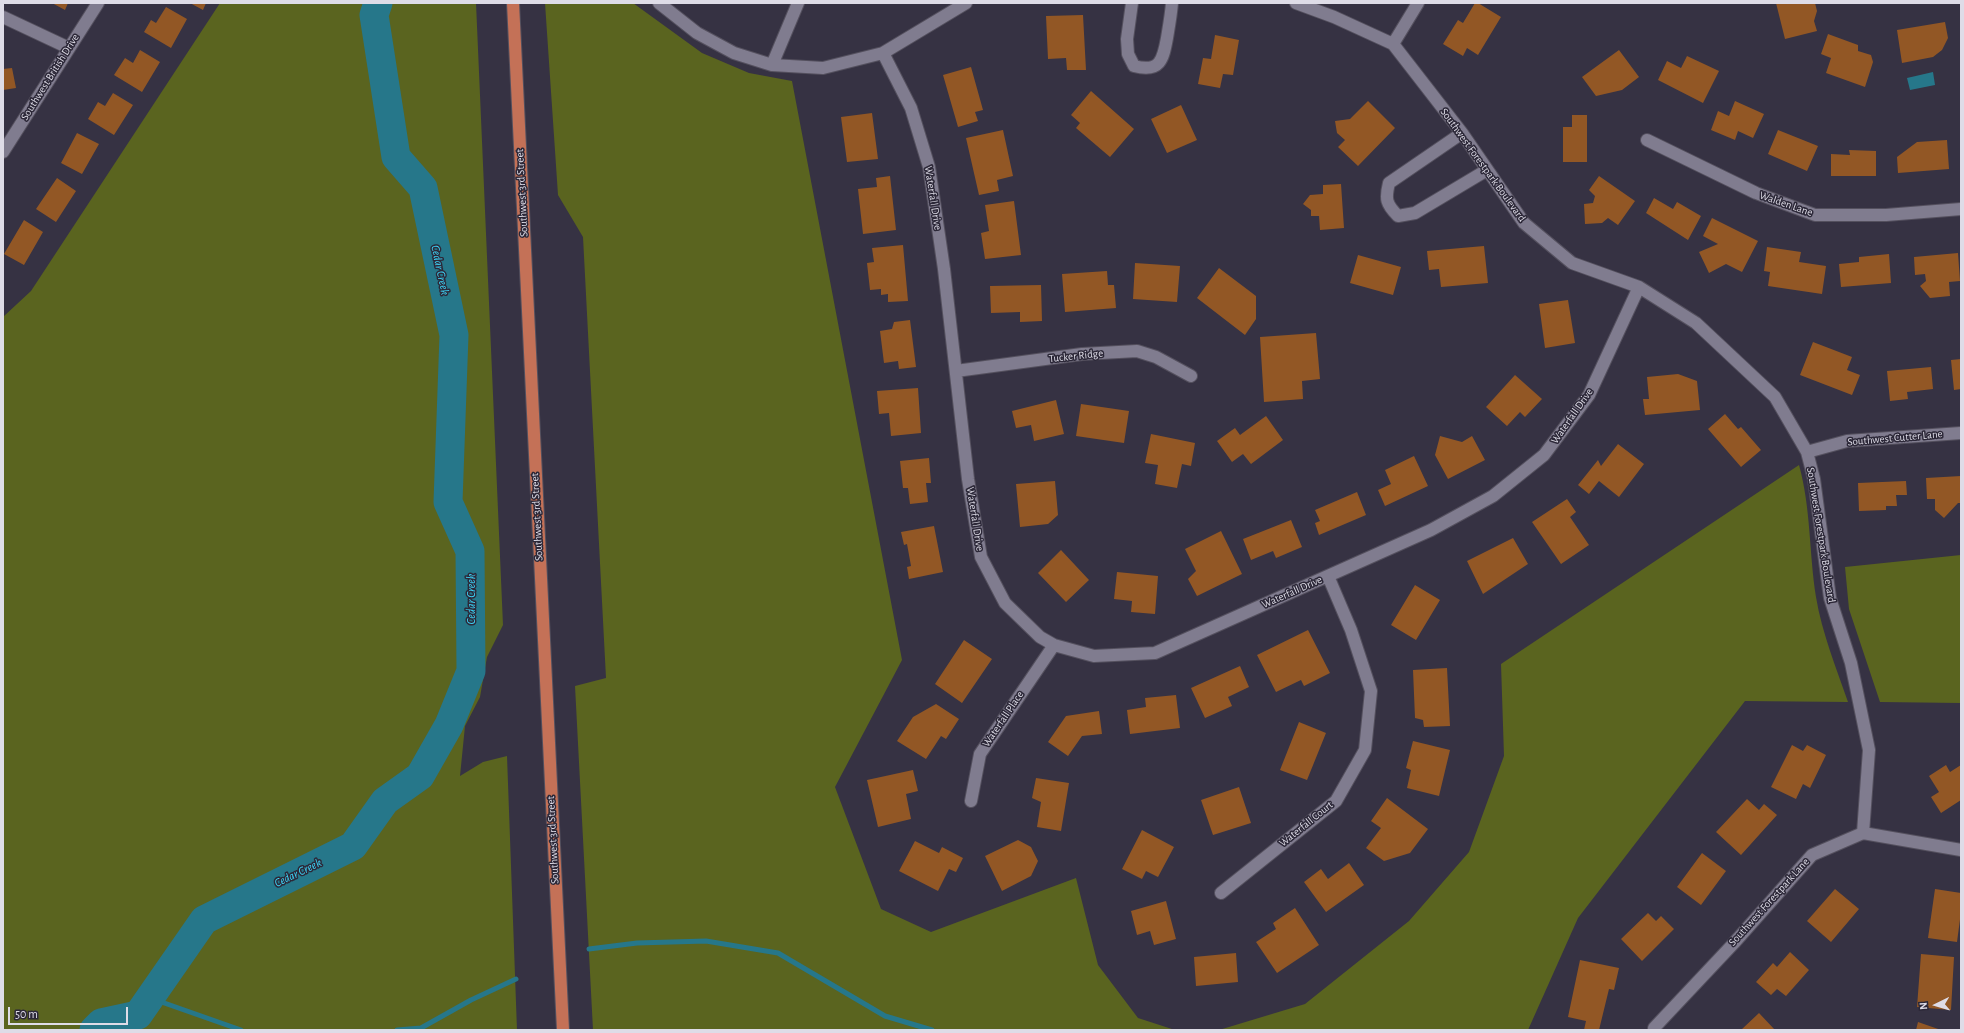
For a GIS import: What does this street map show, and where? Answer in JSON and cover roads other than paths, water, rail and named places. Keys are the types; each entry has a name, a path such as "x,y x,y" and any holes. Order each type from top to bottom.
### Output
{"main road":[{"name":"Southwest 3rd Street","path":"513,3 563,1030"}],"street":[{"name":"Southwest British Drive","path":"3,152 98,3"},
{"path":"659,3 703,37 734,53 772,65 823,68 883,53 966,3"},
{"path":"772,65 798,3"},
{"path":"1132,3 1127,39 1128,54 1134,66 1145,69 1155,66 1164,58 1172,3"},
{"name":"Southwest Forestpark Boulevard","path":"1296,3 1334,17 1392,44 1462,133 1524,223 1572,263 1639,287 1696,323 1775,397 1807,452 1814,478 1830,598 1851,663 1869,750 1864,833"},
{"path":"1392,44 1418,3"},
{"path":"3,16 69,48"},
{"name":"Waterfall Drive","path":"883,53 912,108 929,167 944,269 968,479 981,557 1005,603 1040,637 1054,645 1094,656 1155,653 1431,530 1486,500 1544,455 1589,395 1639,287"},
{"path":"1462,133 1389,183 1386,196 1390,207 1398,216 1415,213 1488,170"},
{"name":"Walden Lane","path":"1647,140 1756,193 1815,215 1886,215 1961,208"},
{"name":"Tucker Ridge","path":"956,371 1082,354 1137,351 1156,357 1191,376"},
{"name":"Southwest Cutter Lane","path":"1807,452 1847,441 1961,433"},
{"name":"Waterfall Court","path":"1221,893 1336,801 1365,750 1370,691 1351,630 1328,576"},
{"name":"Waterfall Place","path":"971,800 980,754 1054,645"},
{"path":"1864,833 1961,850"},
{"name":"Southwest Forestpark Lane","path":"1654,1028 1734,943 1812,855 1864,833"}],"water":[{"path":"1933,72 1935,85 1910,90 1907,78"}],"waterway":[{"name":"Cedar Creek","path":"94,1030 101,1023 138,1015 204,920 353,846 385,801 420,776 449,725 471,671 470,551 448,502 454,335 423,188 396,157 374,15 378,3"},
{"path":"589,949 637,943 706,941 778,953 885,1016 932,1030"},
{"path":"397,1030 421,1028 471,1000 516,979"},
{"path":"150,998 241,1030"}]}
